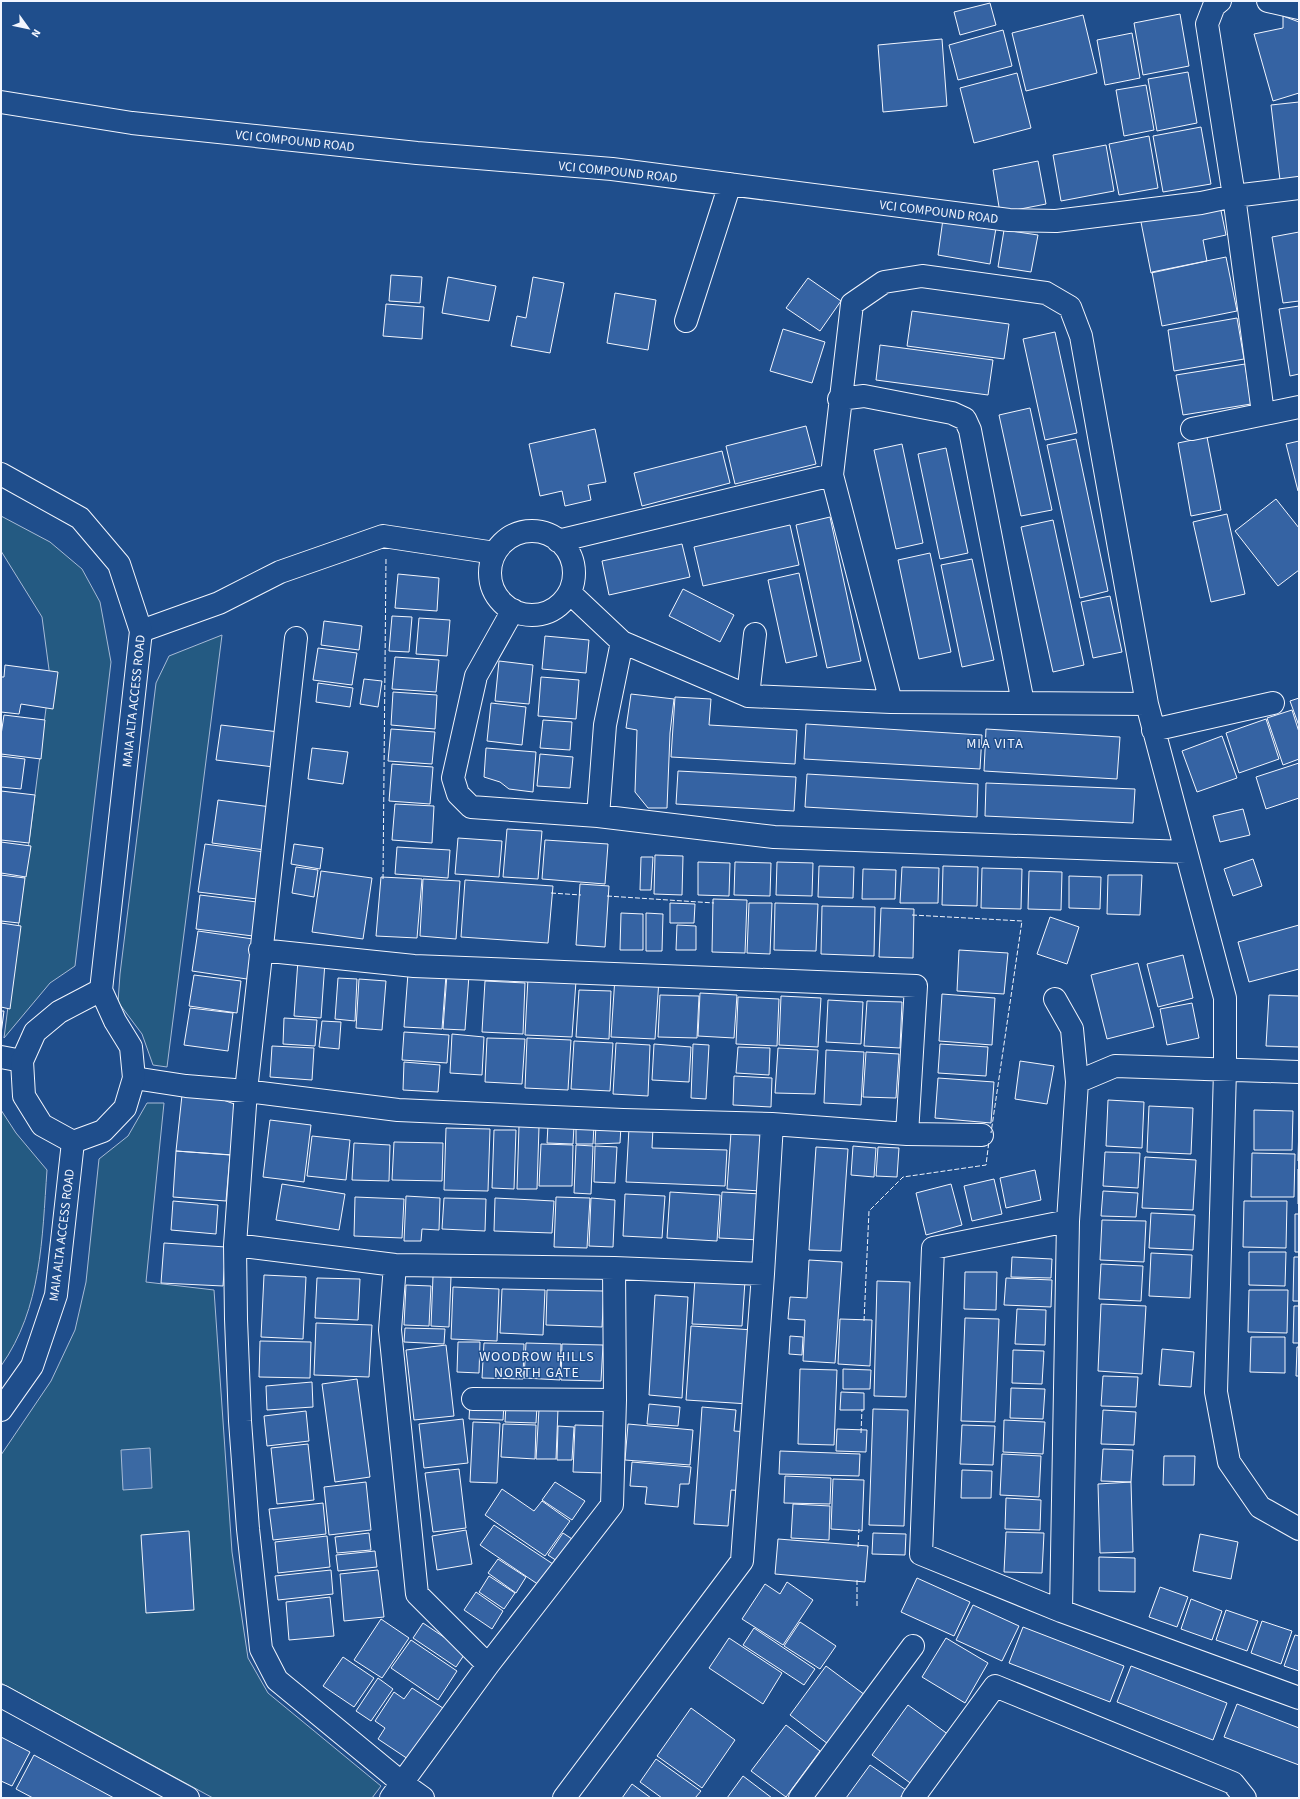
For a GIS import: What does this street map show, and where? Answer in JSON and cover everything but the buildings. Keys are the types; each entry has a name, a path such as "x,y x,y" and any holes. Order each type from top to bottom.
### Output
{"street":[{"path":"1220,1 1214,6 1207,24 1234,196 1263,413"},
{"path":"1268,1 1299,8"},
{"name":"VCI COMPOUND ROAD","path":"1,102 132,123 417,153 612,169 1009,220 1056,221 1201,203 1234,196 1299,188"},
{"path":"686,321 730,184"},
{"path":"891,702 832,475 839,399 852,304 884,282 922,276 1046,293 1070,307 1081,336 1147,704 1225,998 1225,1070 1216,1392 1229,1462 1260,1507 1299,1528"},
{"path":"839,399 864,396 952,413 965,419 970,430 1023,703"},
{"path":"1192,429 1263,413 1299,407"},
{"name":"MAIA ALTA ACCESS ROAD","path":"1,474 80,518 119,564 141,631 101,990"},
{"path":"558,541 832,475"},
{"path":"537,531 552,536 558,541 565,546 573,560 574,577 570,592 559,605 545,613 528,615 513,610 500,600 492,586 490,569 495,553 506,541 520,533 537,531"},
{"path":"141,631 219,603 280,572 383,536 495,553"},
{"path":"570,592 622,642 748,696 891,702 1147,704"},
{"path":"513,610 476,676 453,778 458,794 471,807 598,816 774,837 1186,852"},
{"path":"748,696 755,634"},
{"path":"296,638 260,950 246,1091 235,1245 240,1421 248,1528 261,1649 277,1680 396,1790 423,1798"},
{"path":"598,816 605,725 622,642"},
{"path":"1153,730 1273,703"},
{"path":"260,950 414,966 916,986 907,1134"},
{"path":"101,990 115,1021 131,1047 134,1078 125,1108 103,1131 73,1142 42,1125 38,1120 24,1096 22,1061 35,1032 59,1012 101,990"},
{"path":"1055,999 1072,1029 1077,1082 1068,1221 1060,1611"},
{"path":"1,1057 22,1061"},
{"path":"1077,1082 1115,1066 1299,1072"},
{"path":"134,1078 186,1086 246,1091 398,1110 772,1124 907,1134 982,1135"},
{"path":"564,1798 742,1561 763,1274 772,1124"},
{"name":"MAIA ALTA ACCESS ROAD","path":"1,1410 32,1366 56,1296 73,1142"},
{"path":"1068,1221 934,1248 921,1554 1060,1611 1299,1698"},
{"path":"235,1245 395,1265 614,1268 763,1274"},
{"path":"395,1265 390,1330 417,1594 488,1665"},
{"path":"396,1790 488,1665 612,1506 615,1400 614,1268"},
{"path":"473,1399 615,1400"},
{"path":"800,1798 913,1646"},
{"path":"913,1798 995,1686 1233,1783 1245,1798"},
{"path":"1,1696 188,1798"}],"shaded area":[{"path":"1,516 50,542 82,569 100,602 111,662 75,966 50,983 4,1038 50,677 42,617 1,551"},
{"path":"222,635 167,1067 153,1065 142,1034 118,1002 120,974 156,683 169,656"},
{"path":"147,1103 164,1103 146,1282 214,1290 232,1552 248,1658 268,1693 381,1786 372,1798 213,1798 1,1683 1,1455 51,1381 75,1330 86,1282 99,1159 128,1136"},
{"path":"1,1110 16,1133 47,1170 38,1272 25,1320 15,1344 1,1366"},
{"path":"150,1448 152,1488 123,1490 121,1450"}],"fence":[{"path":"383,879 386,559"},
{"path":"551,893 581,895"},
{"path":"607,896 714,903"},
{"path":"912,915 1022,921 991,1133"},
{"path":"864,1321 869,1211 903,1177 986,1165 989,1141"},
{"path":"861,1433 862,1409"},
{"path":"858,1547 859,1529"},
{"path":"857,1579 857,1606"}],"district":[{"name":"MIA VITA","path":"995,743"},
{"name":"WOODROW HILLS NORTH GATE","path":"537,1364"}]}
